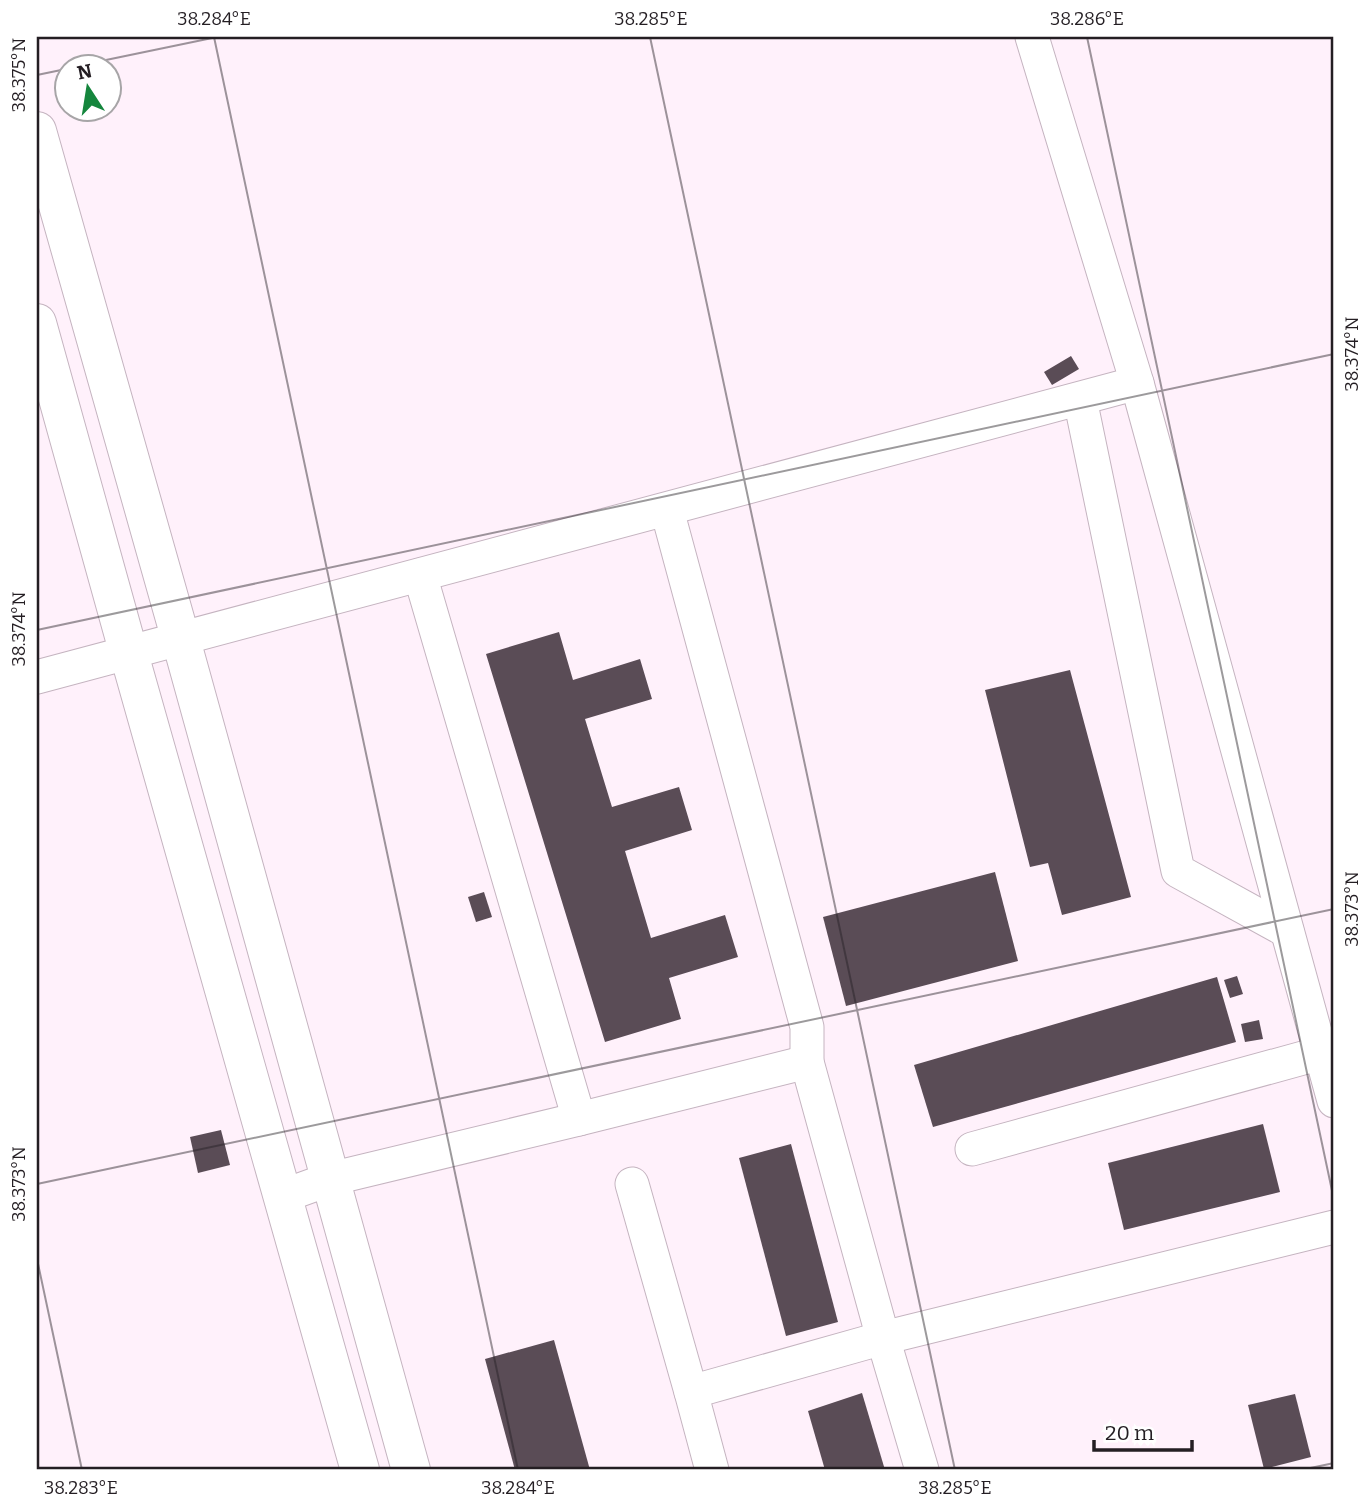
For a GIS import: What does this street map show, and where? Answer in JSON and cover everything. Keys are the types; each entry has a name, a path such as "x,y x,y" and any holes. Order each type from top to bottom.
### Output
{"street":[{"path":"1032,37 1138,383 1334,1101"},
{"path":"37,131 411,1470"},
{"path":"37,323 360,1470"},
{"path":"37,677 1138,383"},
{"path":"1080,399 1178,871 1287,931"},
{"path":"667,510 807,1027 807,1062 922,1470"},
{"path":"420,575 579,1119"},
{"path":"972,1149 1321,1053"},
{"path":"283,1196 330,1178 807,1062"},
{"path":"632,1184 712,1470"},
{"path":"691,1392 883,1338 1334,1227"}],"building":[{"path":"1071,356 1079,369 1052,385 1044,372"},
{"path":"559,632 573,680 640,659 652,699 585,719 612,807 679,787 692,830 625,851 651,938 725,915 738,957 669,978 681,1019 605,1042 486,654"},
{"path":"1070,670 1131,897 1062,915 1048,863 1030,867 985,690"},
{"path":"995,872 1018,961 846,1006 823,917"},
{"path":"484,892 492,917 476,922 468,897"},
{"path":"1237,976 1243,994 1230,998 1224,980"},
{"path":"1217,977 1236,1042 933,1127 914,1065"},
{"path":"1259,1020 1263,1039 1245,1042 1241,1024"},
{"path":"1263,1124 1280,1192 1124,1230 1108,1163"},
{"path":"221,1130 230,1165 198,1173 190,1137"},
{"path":"791,1144 838,1322 786,1336 739,1158"},
{"path":"554,1340 590,1470 515,1470 485,1359"},
{"path":"862,1393 885,1470 825,1470 808,1411"},
{"path":"1295,1394 1311,1457 1264,1469 1248,1405"}]}
